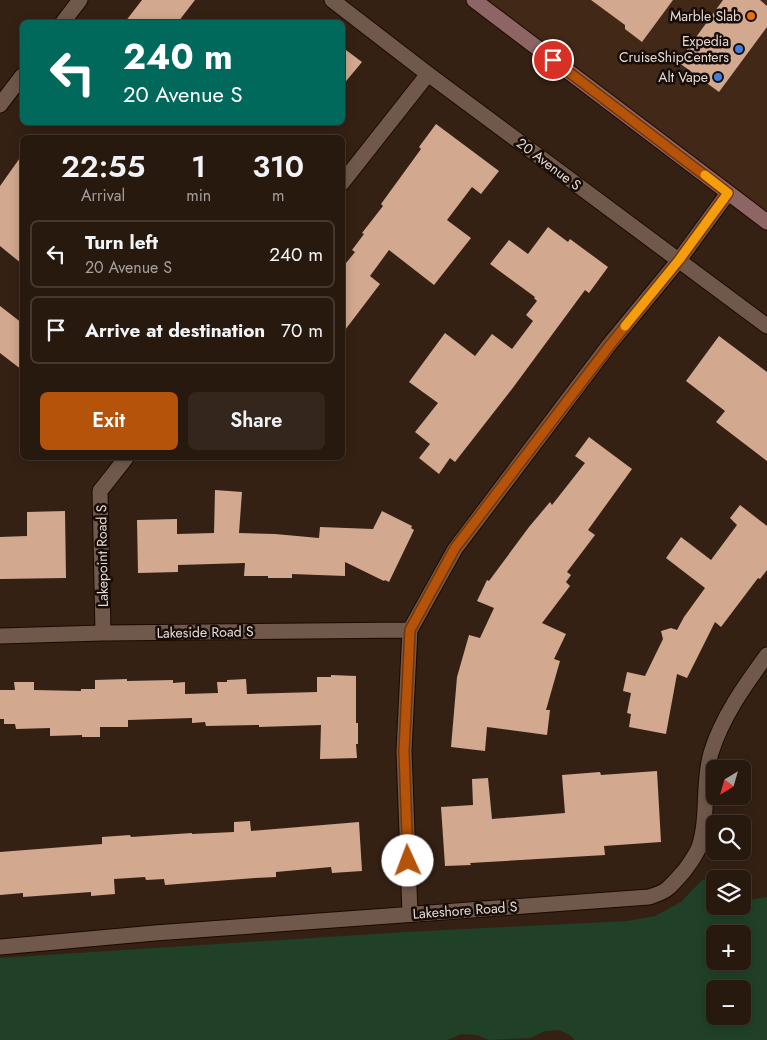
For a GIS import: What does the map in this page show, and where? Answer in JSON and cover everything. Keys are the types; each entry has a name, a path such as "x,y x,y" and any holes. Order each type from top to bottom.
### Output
{"street":[{"path":"65,20 80,0"},
{"name":"20 Avenue S","path":"332,0 428,74 767,326"},
{"path":"474,0 767,222"},
{"path":"345,179 428,74"},
{"path":"0,105 20,79"},
{"path":"410,914 404,751 410,630 455,548 610,345 679,260 728,193"},
{"name":"Lakepoint Road S","path":"104,633 100,491 124,460"},
{"name":"Lakeside Road S","path":"0,636 410,630"},
{"name":"Lakeshore Road S","path":"0,947 145,934 649,897 666,890 685,870 698,848 702,833 706,781 711,754 720,730 743,687 767,654"}],"shaded area":[{"path":"474,0 767,0 767,222"}],"green space":[{"path":"703,879 706,882 706,915 751,915 751,900 767,897 767,1040 575,1040 570,1035 559,1030 545,1031 530,1038 489,1040 477,1035 461,1034 447,1040 0,1040 0,958 406,932 628,921 655,916 681,902"}],"building":[{"path":"142,0 195,0 180,20 127,20"},
{"path":"591,0 673,0 642,42 625,29 625,25"},
{"path":"723,0 760,0 767,6 767,27 719,92 678,62"},
{"path":"345,49 362,62 345,82"},
{"path":"436,124 499,171 481,194 472,187 447,220 471,238 434,285 389,250 370,276 380,284 345,330 345,264 355,252 352,250 364,234 362,233 383,206 381,204 421,149 419,147"},
{"path":"20,158 20,262 0,246 0,186"},
{"path":"548,227 568,242 570,239 608,267 589,293 585,290 455,462 450,458 439,474 419,458 430,444 415,432 438,403 409,382 445,333 475,356 492,334 512,349 533,321 526,315 537,301 535,297 490,264 509,240 528,254"},
{"path":"0,306 20,321 20,368 0,353"},
{"path":"719,336 767,372 767,461 716,422 725,411 686,381"},
{"path":"589,437 632,469 588,530 595,535 567,572 571,575 566,582 570,586 542,623 566,634 554,659 560,661 546,710 550,710 547,735 487,727 485,751 451,747 457,677 469,635 480,638 494,608 477,601 487,580 489,581 529,527 550,502 552,505 585,463 575,456"},
{"path":"215,490 242,492 239,533 319,538 320,527 373,529 382,511 412,526 411,528 414,530 389,582 345,562 345,576 292,574 292,578 268,578 268,576 244,576 245,563 178,565 178,572 138,573 137,520 177,519 177,534 214,533"},
{"path":"740,505 767,526 767,570 760,579 758,578 721,627 715,622 687,678 677,674 666,734 629,727 631,714 627,713 631,693 623,691 627,672 645,676 663,639 661,631 671,628 677,630 705,588 666,558 681,537 711,560 737,525 730,518"},
{"path":"65,511 66,578 0,579 0,537 27,536 27,512"},
{"path":"331,675 356,676 357,758 320,759 321,725 206,726 205,722 192,723 192,718 128,720 128,727 100,727 100,737 82,737 82,735 50,736 50,728 16,729 15,724 4,724 4,719 0,719 0,690 15,690 14,682 34,682 34,690 81,691 81,689 95,689 95,680 173,680 173,683 185,682 185,694 218,693 217,682 246,679 247,694 317,692 317,677 331,677"},
{"path":"657,771 661,842 604,846 605,855 445,866 441,807 473,805 472,779 488,778 492,819 565,813 562,775 600,772 601,775"},
{"path":"250,821 251,831 359,822 362,871 332,873 331,867 276,872 276,877 165,885 164,879 146,880 145,877 114,879 115,894 91,896 91,892 23,897 23,893 0,895 0,852 102,844 102,837 234,832 234,822"}],"slow traffic":[{"path":"625,326 679,260 728,193 705,175"}],"place":[{"name":"Marble Slab","path":"751,16"},
{"name":"Expedia CruiseShipCenters","path":"739,49"},
{"name":"Alt Vape","path":"718,77"}],"route":[{"path":"408,861 404,751 410,630 455,548 610,345 679,260 728,193 553,60"}]}
